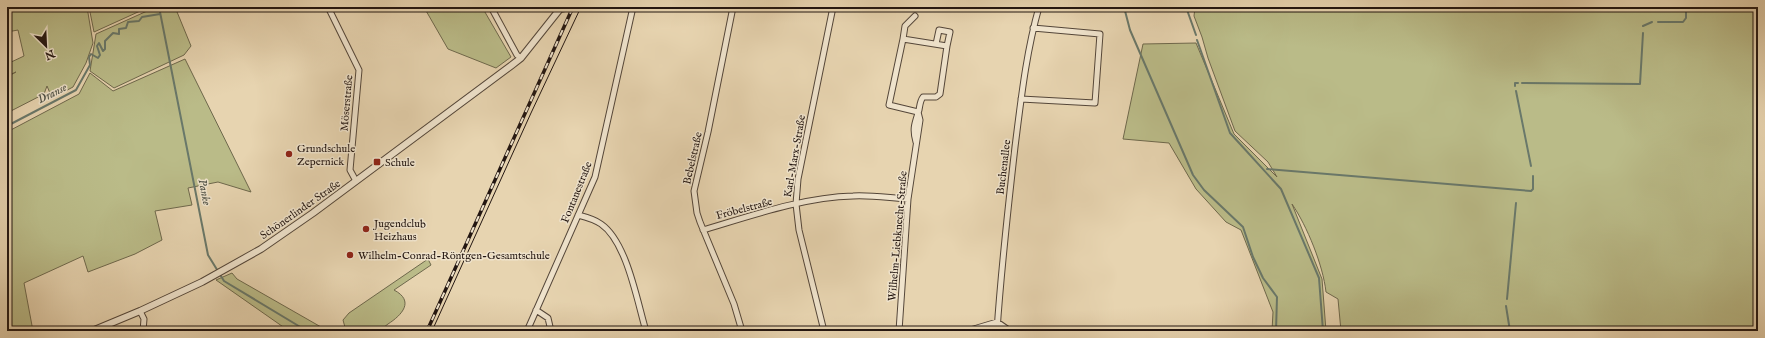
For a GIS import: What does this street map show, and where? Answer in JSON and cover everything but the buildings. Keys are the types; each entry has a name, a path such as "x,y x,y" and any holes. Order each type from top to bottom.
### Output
{"street":[{"name":"Möserstraße","path":"328,7 359,70 350,170 356,181"},
{"path":"490,7 516,53 521,58"},
{"name":"Schönerlinder Straße","path":"92,331 140,311 219,274 261,249 356,181 521,58 560,10 569,7"},
{"name":"Fontanestraße","path":"527,331 596,177 633,7"},
{"name":"Bebelstraße","path":"733,7 710,125 694,191 697,213 734,304 742,331"},
{"name":"Karl-Marx-Straße","path":"824,331 799,230 796,204 798,179 833,7"},
{"name":"Buchenallee","path":"997,331 1008,208 1021,99 1033,28 1039,7"},
{"path":"915,16 905,26 904,39 889,105 918,112"},
{"path":"1021,99 1095,103 1100,34 1033,28"},
{"name":"Wilhelm-Liebknecht-Straße","path":"899,331 908,199 916,142 913,130 916,114 918,112 922,97 936,97 940,94 950,32 939,30 936,44"},
{"path":"904,39 947,46"},
{"name":"Fröbelstraße","path":"703,230 796,204 853,196 908,199"},
{"path":"578,215 587,217 602,225 626,259 646,331"},
{"path":"536,310 548,318 551,331"},
{"path":"140,311 144,319 143,331"},
{"path":"967,331 998,322 1010,331"}],"green space":[{"path":"7,7 87,7 93,43 86,63 73,87 52,98 47,86 44,94 7,113 7,77 16,72 7,76 7,64 24,56 18,30 7,32"},
{"path":"89,7 149,7 94,32"},
{"path":"156,7 175,7 191,46 184,55 114,88 90,71 96,34"},
{"path":"426,7 482,7 511,57 496,68 448,49 425,9"},
{"path":"1195,7 1758,7 1758,331 1341,331 1338,299 1326,292 1322,270 1314,246 1292,204 1322,279 1326,331 1272,331 1273,312 1241,230 1226,222 1196,189 1169,143 1123,139 1143,44 1196,43 1234,134 1277,177 1268,162 1235,131 1194,16"},
{"path":"185,59 251,192 218,182 188,188 192,205 155,211 162,240 135,254 88,272 83,256 24,283 33,331 7,331 7,132 79,94 90,73 113,91"},
{"path":"428,259 431,265 394,290 400,294 405,303 402,312 398,316 380,330 374,332 346,331 343,320 349,313"},
{"path":"232,273 237,279 328,331 289,331 216,280"}],"waterway":[{"name":"Panke","path":"159,7 208,255 224,281 307,331"},
{"path":"1124,7 1130,30 1193,175 1204,190 1243,227 1253,257 1263,278 1277,297 1276,331"},
{"path":"1186,7 1196,35"},
{"path":"1658,22 1683,22 1686,18 1686,7"},
{"name":"Dranse","path":"7,126 76,90 90,65 89,57 91,54 98,58 100,55 97,46 99,43 103,51 105,49 105,41 113,33 119,34 119,29 126,28 128,22 139,21 142,17 160,14"},
{"path":"1643,26 1652,22"},
{"path":"1522,83 1640,84 1643,33"},
{"path":"1197,40 1230,133 1281,189 1319,278 1323,331"},
{"path":"1515,86 1515,83 1518,83"},
{"path":"1516,91 1531,166"},
{"path":"1267,169 1531,191 1533,189 1533,176"},
{"path":"1507,299 1516,203"},
{"path":"1506,306 1510,331"}],"tram line":[{"path":"432,331 581,7"}],"railway":[{"path":"427,331 573,7"}],"place":[{"name":"Grundschule Zepernick","path":"289,154"},
{"name":"Schule","path":"377,162"},
{"name":"Jugendclub Heizhaus","path":"366,229"},
{"name":"Wilhelm-Conrad-Röntgen-Gesamtschule","path":"350,255"}]}
